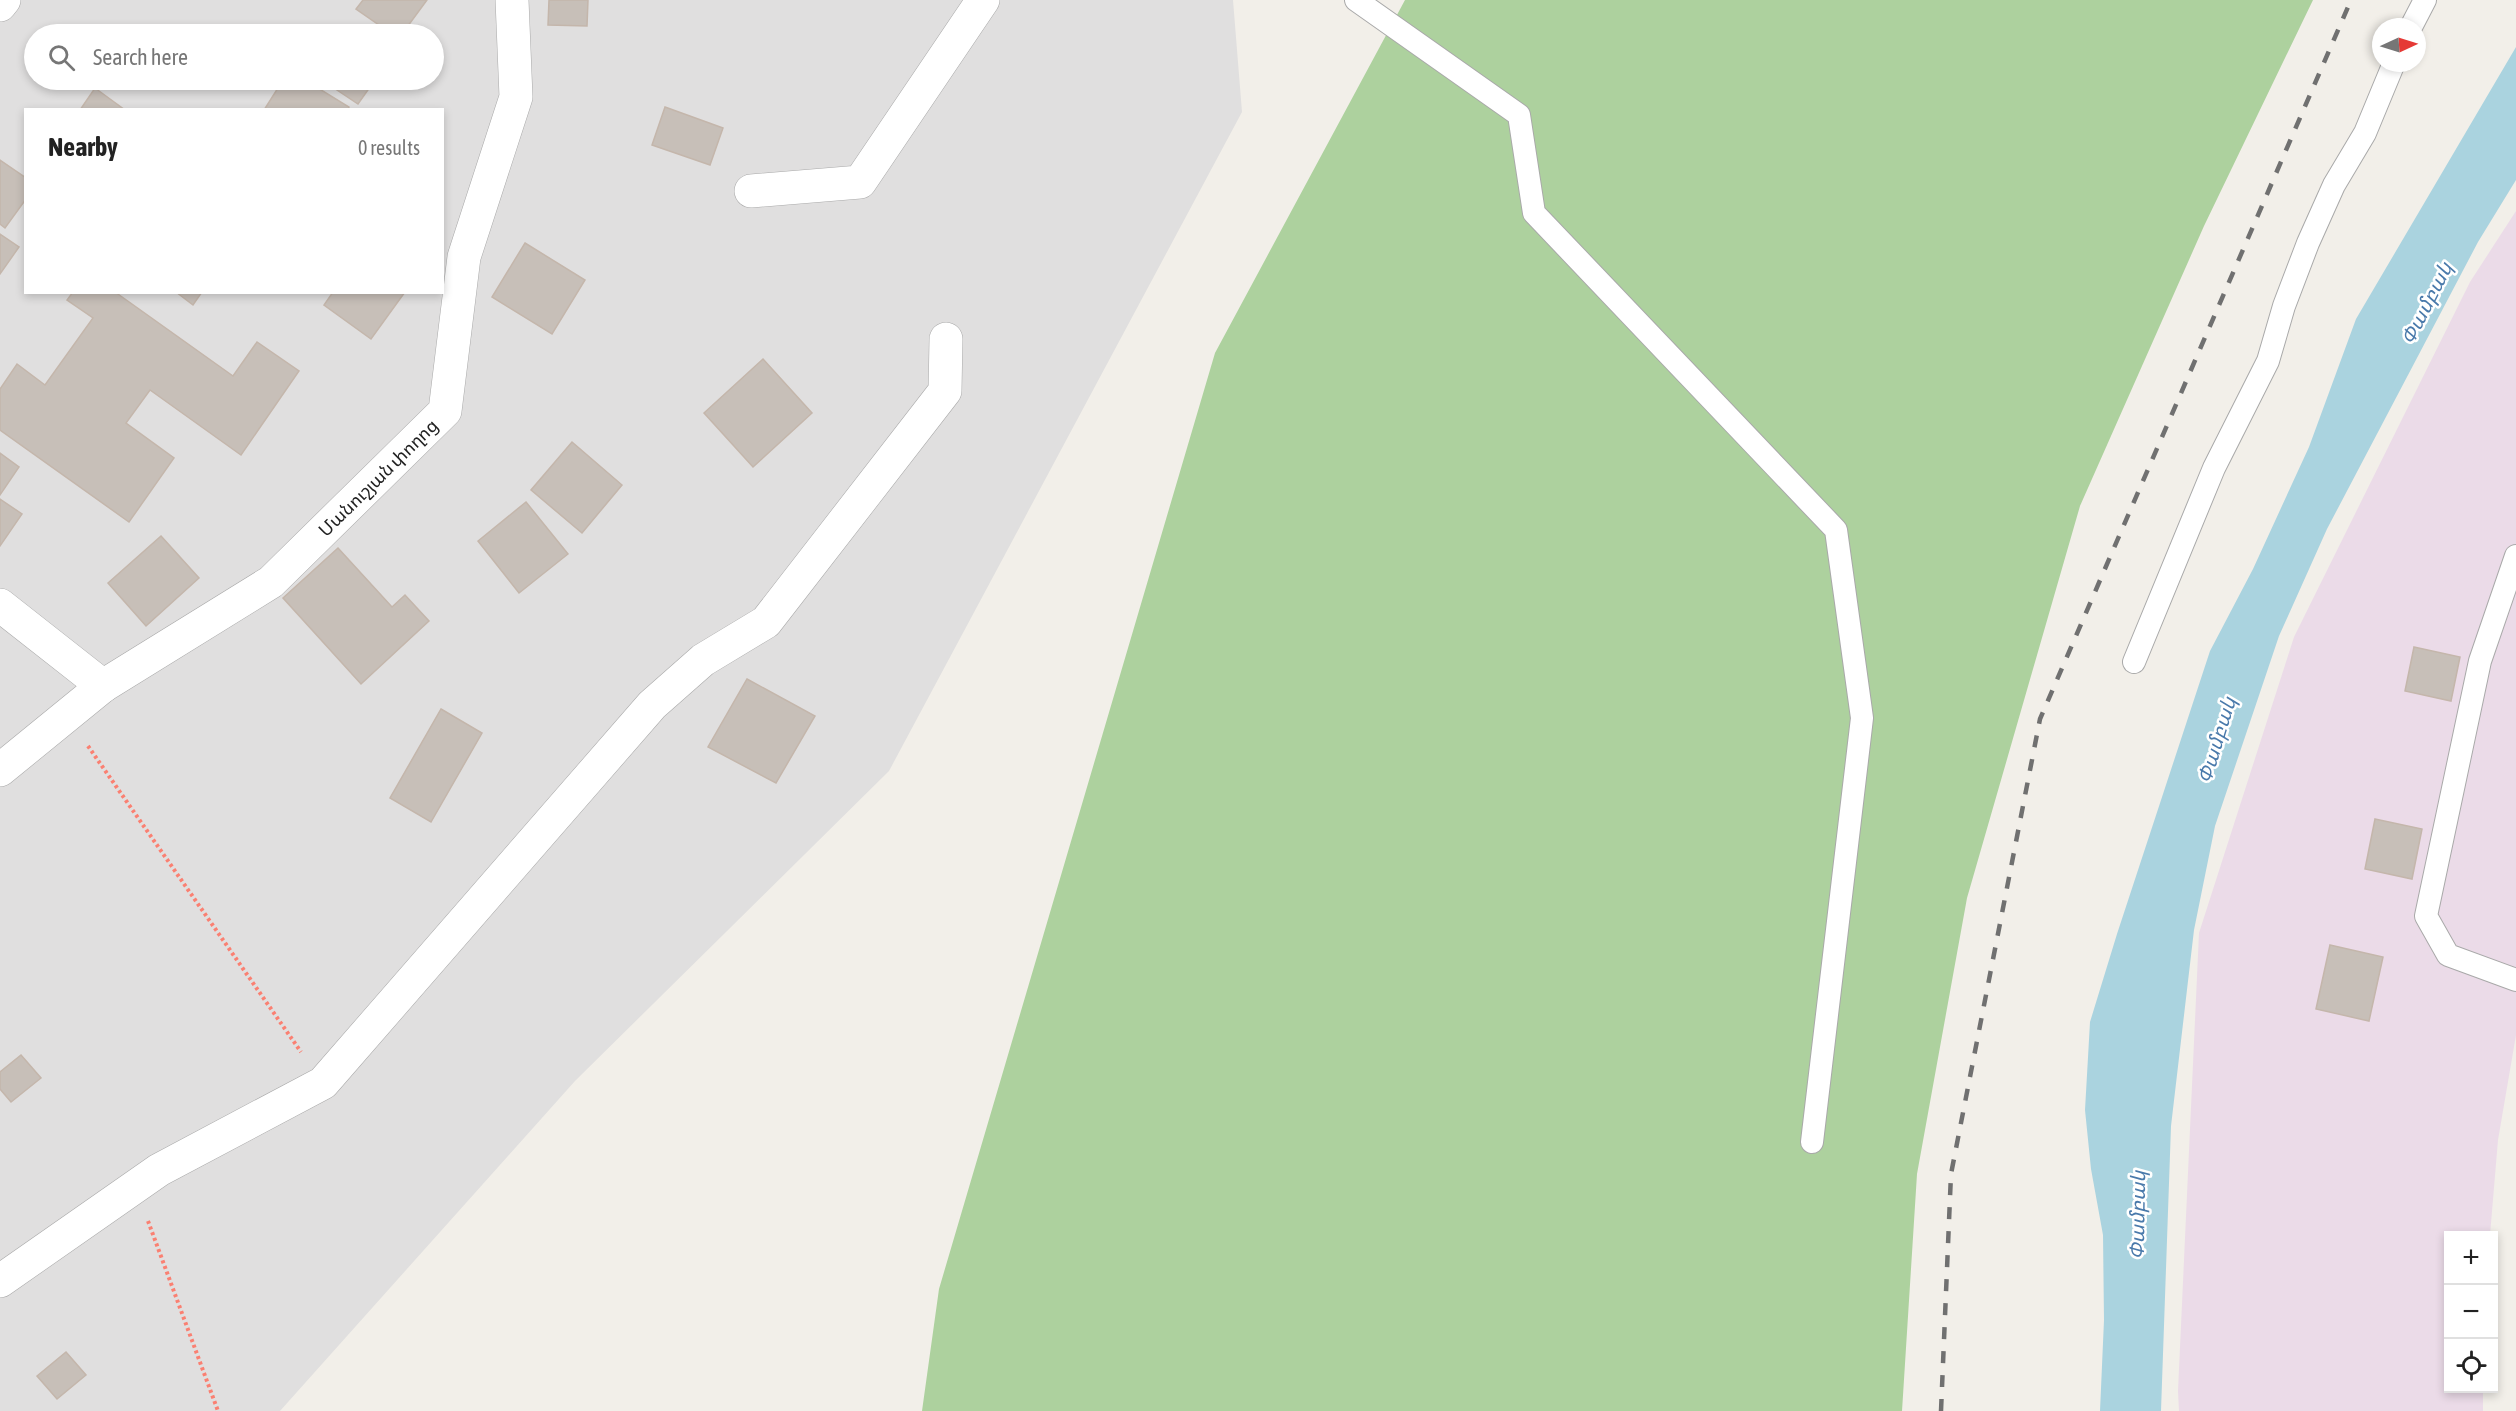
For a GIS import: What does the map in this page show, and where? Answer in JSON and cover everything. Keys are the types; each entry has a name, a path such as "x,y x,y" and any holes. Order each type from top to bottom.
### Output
{"street":[{"path":"0,4 4,0"},
{"name":"Մանուշյան փողոց","path":"0,770 103,686 271,582 445,411 464,257 516,97 512,0"},
{"path":"751,191 860,182 983,0"},
{"path":"0,1281 159,1170 323,1083 652,705 703,660 766,621 945,391 946,339"},
{"path":"0,605 103,686"}],"lane":[{"path":"1356,0 1518,115 1534,213 1836,530 1862,718 1812,1142"},
{"path":"2416,18 2425,0"},
{"path":"2134,662 2214,468 2268,361 2284,306 2308,243 2334,185 2365,134 2390,72"},
{"path":"2516,556 2480,661 2427,916 2448,955 2516,980"}],"path":[{"path":"67,715 323,1083"},
{"path":"135,1186 218,1411"}],"shaded area":[{"path":"0,0 1233,0 1242,112 889,771 575,1081 280,1411 0,1411"},
{"path":"2516,211 2516,1035 2498,1140 2490,1231 2444,1231 2444,1393 2483,1393 2483,1411 2179,1411 2178,1391 2199,933 2294,637 2470,282"}],"green space":[{"path":"1405,0 2313,0 2204,226 2080,506 1967,898 1917,1174 1902,1411 922,1411 939,1289 1215,353"}],"water":[{"name":"Փամբակ","path":"2516,47 2516,180 2478,242 2327,529 2279,636 2215,826 2194,930 2171,1126 2161,1411 2100,1411 2104,1320 2103,1235 2091,1169 2085,1110 2090,1022 2210,651 2253,569 2309,447 2356,319"}],"building":[{"path":"363,0 427,0 409,24 378,24 356,9"},
{"path":"549,0 588,0 587,26 548,25"},
{"path":"94,90 98,90 122,108 81,108"},
{"path":"277,90 321,90 349,107 349,108 265,108"},
{"path":"337,90 368,90 358,104"},
{"path":"665,107 723,128 710,165 652,145"},
{"path":"0,160 24,177 24,202 5,228 0,224"},
{"path":"0,234 19,247 0,274"},
{"path":"525,243 585,280 552,334 492,297"},
{"path":"72,294 118,294 233,376 257,342 299,371 241,455 150,390 126,423 174,458 129,522 0,430 0,389 17,364 45,385 93,318 67,300"},
{"path":"179,294 201,294 193,305"},
{"path":"332,294 404,294 371,339 324,305"},
{"path":"763,359 812,413 753,467 704,413"},
{"path":"572,442 622,485 582,533 531,490"},
{"path":"0,453 19,467 0,495"},
{"path":"0,499 22,514 0,546"},
{"path":"526,502 568,554 519,593 478,541"},
{"path":"161,536 199,578 146,626 108,583"},
{"path":"338,548 392,607 405,595 429,621 361,684 283,598"},
{"path":"2414,647 2460,657 2451,701 2405,691"},
{"path":"747,679 815,716 776,783 708,747"},
{"path":"441,709 482,733 431,822 390,798"},
{"path":"2375,819 2422,829 2412,879 2365,869"},
{"path":"2330,945 2383,957 2369,1021 2316,1009"},
{"path":"21,1055 41,1078 11,1102 0,1089 0,1072"},
{"path":"66,1352 86,1375 57,1399 37,1376"}],"railway":[{"path":"1941,1411 1951,1174 2040,719 2351,0"}]}
